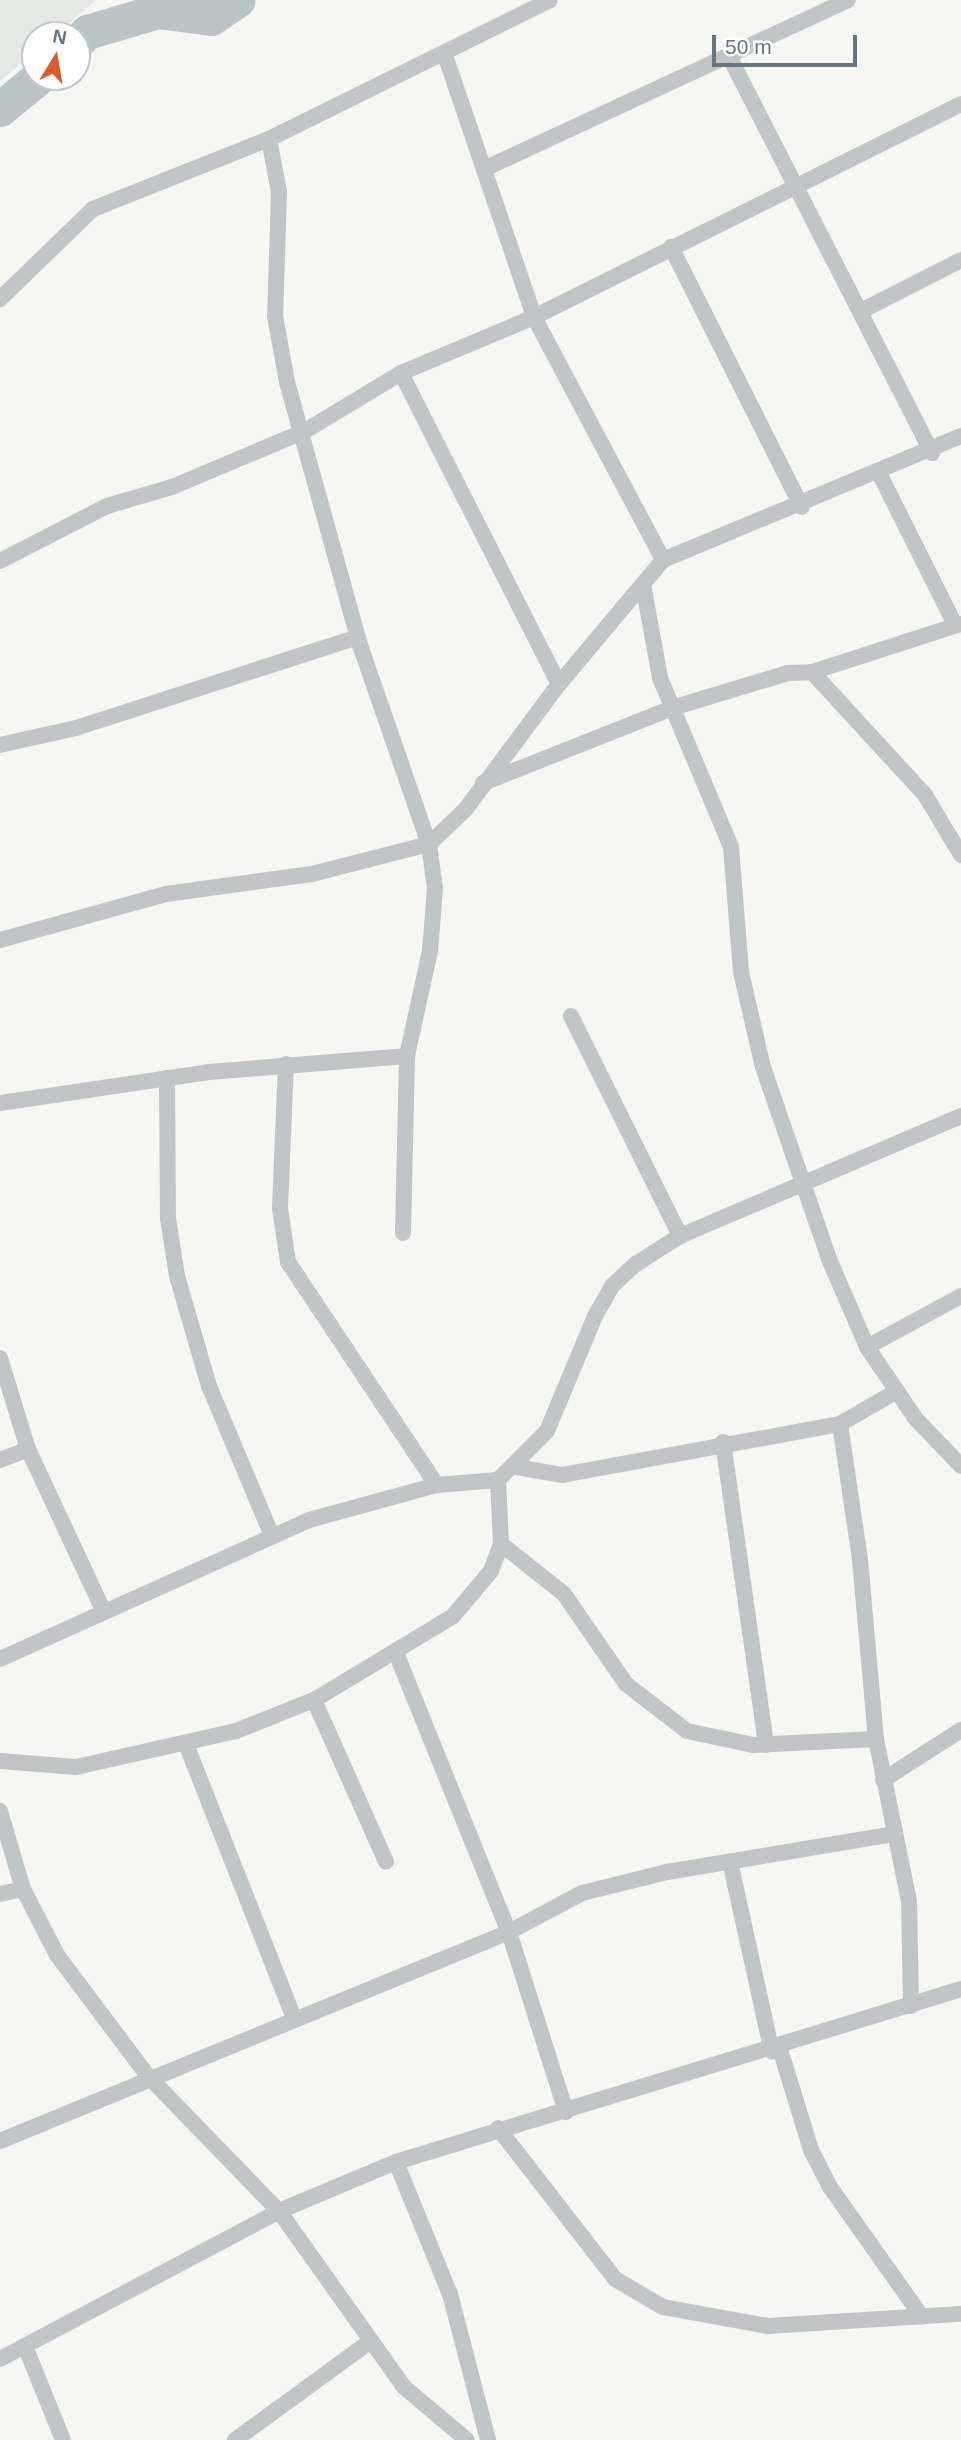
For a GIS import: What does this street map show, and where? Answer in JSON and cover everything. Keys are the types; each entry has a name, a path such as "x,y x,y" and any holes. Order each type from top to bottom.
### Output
{"street":[{"path":"0,299 93,209 269,139 445,55 550,0"},
{"path":"484,169 842,1"},
{"path":"445,55 534,317 663,560"},
{"path":"729,56 932,453"},
{"path":"0,561 107,506 172,487 305,431 401,373 534,317 671,247 797,189 961,104"},
{"path":"269,139 279,192 275,316 286,382 305,431 358,637 429,844 435,889 430,951 407,1056 403,1233"},
{"path":"671,247 802,507"},
{"path":"861,311 961,260"},
{"path":"401,373 559,684"},
{"path":"0,940 166,894 312,874 429,844 483,783 559,684 663,560 880,475 932,453 961,436"},
{"path":"483,783 673,708 788,673 812,673 958,624 880,475"},
{"path":"643,584 660,678 731,847 741,972 763,1067 847,1310 867,1347 897,1391 961,1466"},
{"path":"0,745 76,728 358,637"},
{"path":"812,673 925,795 961,855"},
{"path":"571,1016 680,1236"},
{"path":"0,1103 286,1063 407,1056"},
{"path":"286,1063 280,1208 288,1262 437,1485"},
{"path":"167,1078 168,1218 177,1276 209,1386 272,1536"},
{"path":"0,1658 272,1536 437,1485 498,1480 517,1467 547,1431 612,1286 680,1236 806,1185 961,1116"},
{"path":"867,1347 961,1296"},
{"path":"0,1358 28,1449 103,1611"},
{"path":"517,1467 562,1475 723,1442 840,1424 897,1391"},
{"path":"840,1424 876,1739 909,1901 911,2006"},
{"path":"723,1442 766,1745"},
{"path":"0,1460 28,1449"},
{"path":"0,1761 76,1767 187,1744 314,1700 396,1653 453,1616 491,1571 501,1544 498,1480"},
{"path":"501,1544 564,1594 626,1684 652,1709 687,1731 766,1745 876,1739"},
{"path":"396,1653 509,1932 566,2112"},
{"path":"314,1700 386,1862"},
{"path":"883,1780 961,1730"},
{"path":"187,1744 294,2018"},
{"path":"0,1811 23,1889 57,1955 147,2075 279,2211 404,2388 467,2440"},
{"path":"0,2141 147,2075 509,1932 582,1893 667,1872 731,1866 895,1834"},
{"path":"731,1866 776,2050 811,2150 830,2187 922,2317"},
{"path":"0,1894 23,1889"},
{"path":"0,2359 279,2211 396,2162 498,2127 566,2112 776,2050 961,1989"},
{"path":"498,2127 615,2279 663,2307 768,2326 961,2314"},
{"path":"396,2162 450,2294 488,2440"},
{"path":"236,2440 371,2341"},
{"path":"25,2346 64,2440"}],"shaded area":[{"path":"0,0 96,0 71,21 21,21 21,64 0,81"}],"waterway":[{"path":"91,31 158,11 211,18 238,0"},
{"path":"0,109 22,91"}]}
